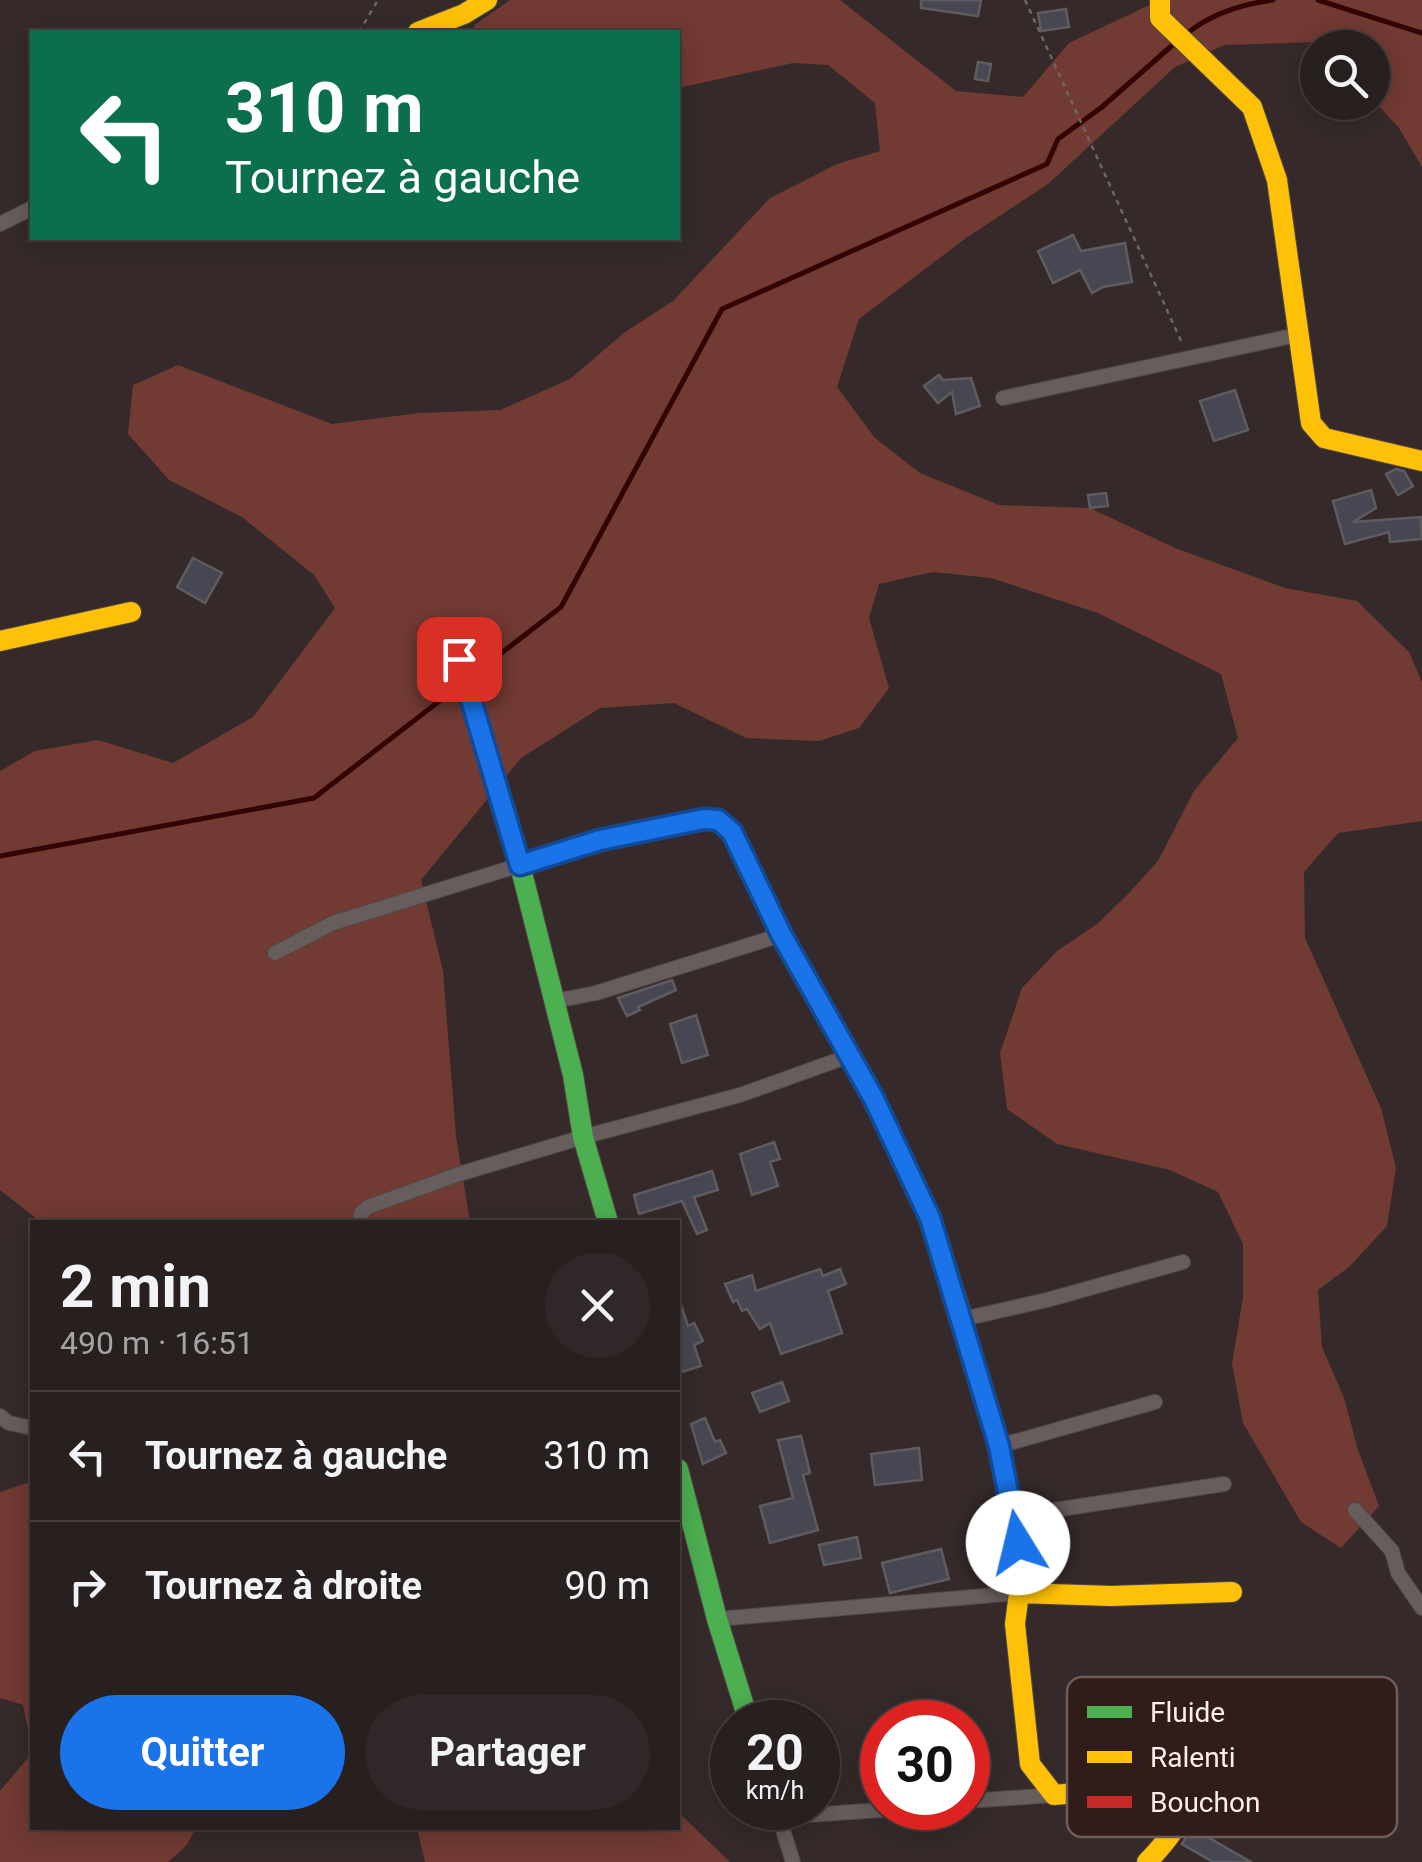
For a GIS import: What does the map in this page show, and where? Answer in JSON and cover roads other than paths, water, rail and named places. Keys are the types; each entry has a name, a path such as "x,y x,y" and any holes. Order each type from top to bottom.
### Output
{"street":[{"path":"423,30 464,14 486,0"},
{"path":"1160,0 1160,18 1252,108 1277,180 1297,335 1311,423 1316,432 1324,438 1422,461"},
{"path":"0,224 30,209"},
{"path":"1003,398 1297,335"},
{"path":"0,641 130,612"},
{"path":"459,659 520,865 573,1074 582,1136 607,1220"},
{"path":"275,954 333,923 600,840 704,819 718,820 732,832 781,934 874,1099 930,1218 963,1319 1015,1516 1021,1570 1014,1624 1030,1764 1054,1795"},
{"path":"555,1001 596,993 781,934"},
{"path":"360,1220 368,1207 459,1174 582,1136 740,1095 849,1056"},
{"path":"963,1319 1182,1262"},
{"path":"999,1446 1155,1402"},
{"path":"0,1416 9,1424 30,1428"},
{"path":"680,1477 716,1619 742,1700"},
{"path":"1015,1516 1224,1484"},
{"path":"1355,1510 1392,1551 1398,1574 1422,1608"},
{"path":"716,1619 1019,1593 1111,1596 1232,1592"},
{"path":"990,1799 1067,1794"},
{"path":"783,1830 793,1862"},
{"path":"1148,1862 1167,1837"}],"waterway":[{"path":"1185,35 1227,11 1273,0"},
{"path":"1318,0 1422,33"},
{"path":"0,856 314,798 561,607 722,309 1047,164 1058,139 1102,107 1176,42"}]}
